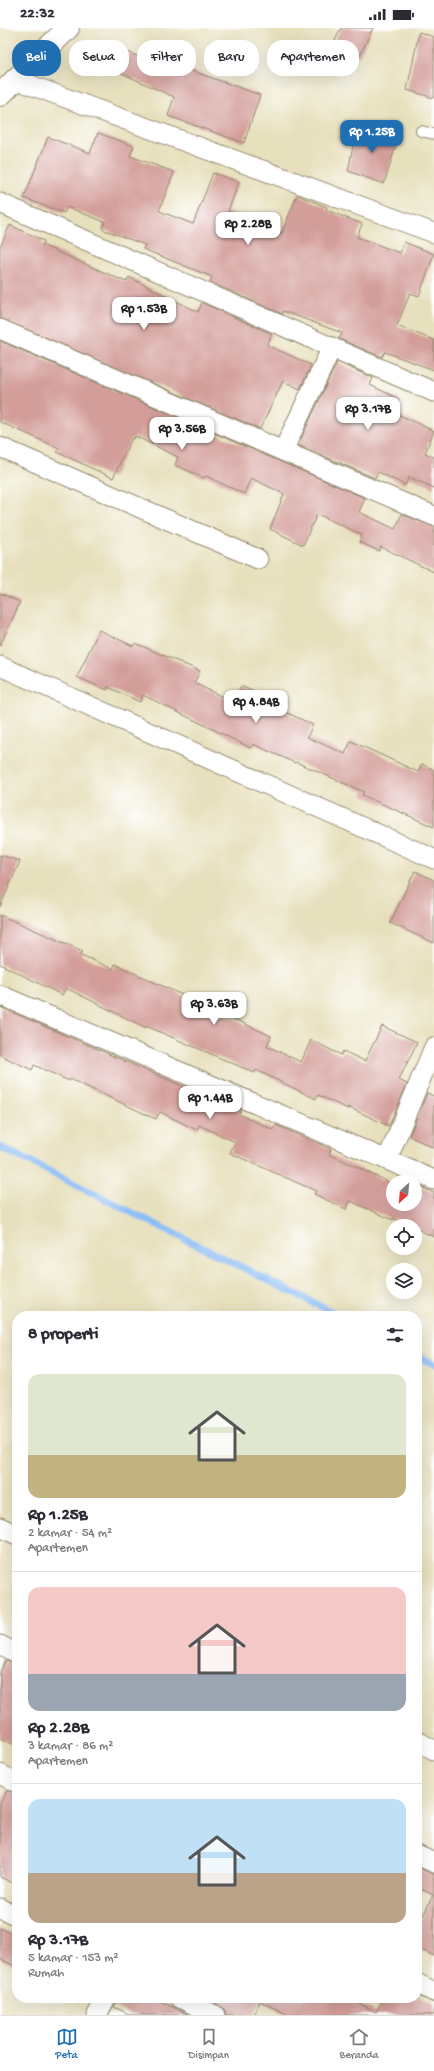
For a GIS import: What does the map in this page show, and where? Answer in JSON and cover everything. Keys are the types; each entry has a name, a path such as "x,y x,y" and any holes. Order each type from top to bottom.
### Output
{"highway":[{"path":"7,87 68,28"}],"street":[{"path":"7,87 434,233"},
{"path":"0,203 434,392"},
{"path":"0,329 434,516"},
{"path":"283,451 332,347"},
{"path":"0,447 258,559"},
{"path":"0,666 434,859"},
{"path":"0,995 434,1180"},
{"path":"387,1160 434,1047"},
{"path":"0,1527 12,1533"},
{"path":"0,1645 12,1651"},
{"path":"422,1744 434,1750"},
{"path":"0,1774 12,1780"},
{"path":"422,1857 434,1863"},
{"path":"0,1908 12,1914"},
{"path":"422,1986 434,1992"},
{"path":"97,2015 103,2003"},
{"path":"190,2003 214,2015"}],"lane":[{"path":"421,131 434,134"}],"building":[{"path":"341,28 373,28 359,57 359,40 335,40"},
{"path":"419,32 434,37 434,98 407,90"},
{"path":"129,52 137,56 137,76 181,77 196,76 196,72 260,95 244,143 168,116 174,97 128,76"},
{"path":"357,127 399,136 384,184 348,171"},
{"path":"98,133 134,146 130,156 174,172 159,211 193,224 213,173 239,182 228,211 282,233 297,195 327,207 326,210 362,224 357,237 400,253 404,242 434,254 419,296 410,293 397,326 434,340 434,370 385,352 382,357 339,339 342,333 283,311 282,314 210,282 212,277 143,249 145,245 102,229 105,222 67,207 64,213 24,198 48,137 90,153"},
{"path":"10,225 44,241 42,245 126,282 129,277 198,312 202,303 272,334 267,345 311,365 300,389 283,381 260,429 0,318 0,247"},
{"path":"0,341 365,498 359,512 395,529 402,514 434,527 434,572 381,547 379,551 359,542 362,535 317,514 303,545 270,529 284,494 251,478 244,494 206,476 204,478 175,465 178,457 135,436 134,439 132,438 113,478 57,452 59,448 0,422"},
{"path":"337,362 373,378 370,385 399,399 393,412 434,431 425,453 434,457 434,488 409,477 405,485 378,472 375,478 298,445"},
{"path":"0,593 20,602 0,646"},
{"path":"99,630 133,646 135,643 200,671 194,683 233,702 241,686 273,701 271,705 313,725 307,737 345,754 351,741 418,772 422,764 434,770 434,827 362,795 364,792 296,762 295,763 253,744 251,748 143,695 140,702 108,687 107,690 77,677"},
{"path":"0,855 20,861 0,907"},
{"path":"415,871 434,880 434,943 390,923"},
{"path":"0,915 83,951 81,955 113,969 115,964 271,1036 267,1046 301,1062 311,1040 341,1055 343,1051 365,1061 382,1026 417,1042 399,1080 407,1084 389,1126 348,1107 348,1109 318,1095 316,1099 256,1070 255,1073 146,1026 146,1028 66,988 62,995 0,964"},
{"path":"0,1007 219,1102 220,1101 241,1110 239,1114 273,1130 276,1125 331,1149 329,1154 386,1181 386,1211 422,1211 422,1187 434,1193 434,1237 422,1231 422,1219 391,1219 350,1201 346,1209 314,1194 316,1191 230,1153 235,1142 199,1125 197,1130 160,1112 156,1119 70,1079 69,1081 34,1065 32,1070 0,1055"},
{"path":"427,1093 434,1096 434,1148 409,1136"},
{"path":"6,1661 12,1663 12,1744 0,1738 0,1672"},
{"path":"7,1790 12,1792 12,1883 0,1877 0,1804"},
{"path":"422,1869 434,1874 434,1956 422,1950 422,1918 433,1895 422,1890"},
{"path":"0,1928 12,1934 12,1965 0,1959"},
{"path":"422,1997 434,2003 434,2015 288,2015 264,2003 358,2003 376,2012 380,2003 422,2003"},
{"path":"115,2003 164,2003 189,2015 131,2015 114,2007"},
{"path":"215,2003 259,2003 254,2015 226,2015 224,2009"}],"waterway":[{"path":"0,1147 330,1311"},
{"path":"422,1358 434,1364"}]}
